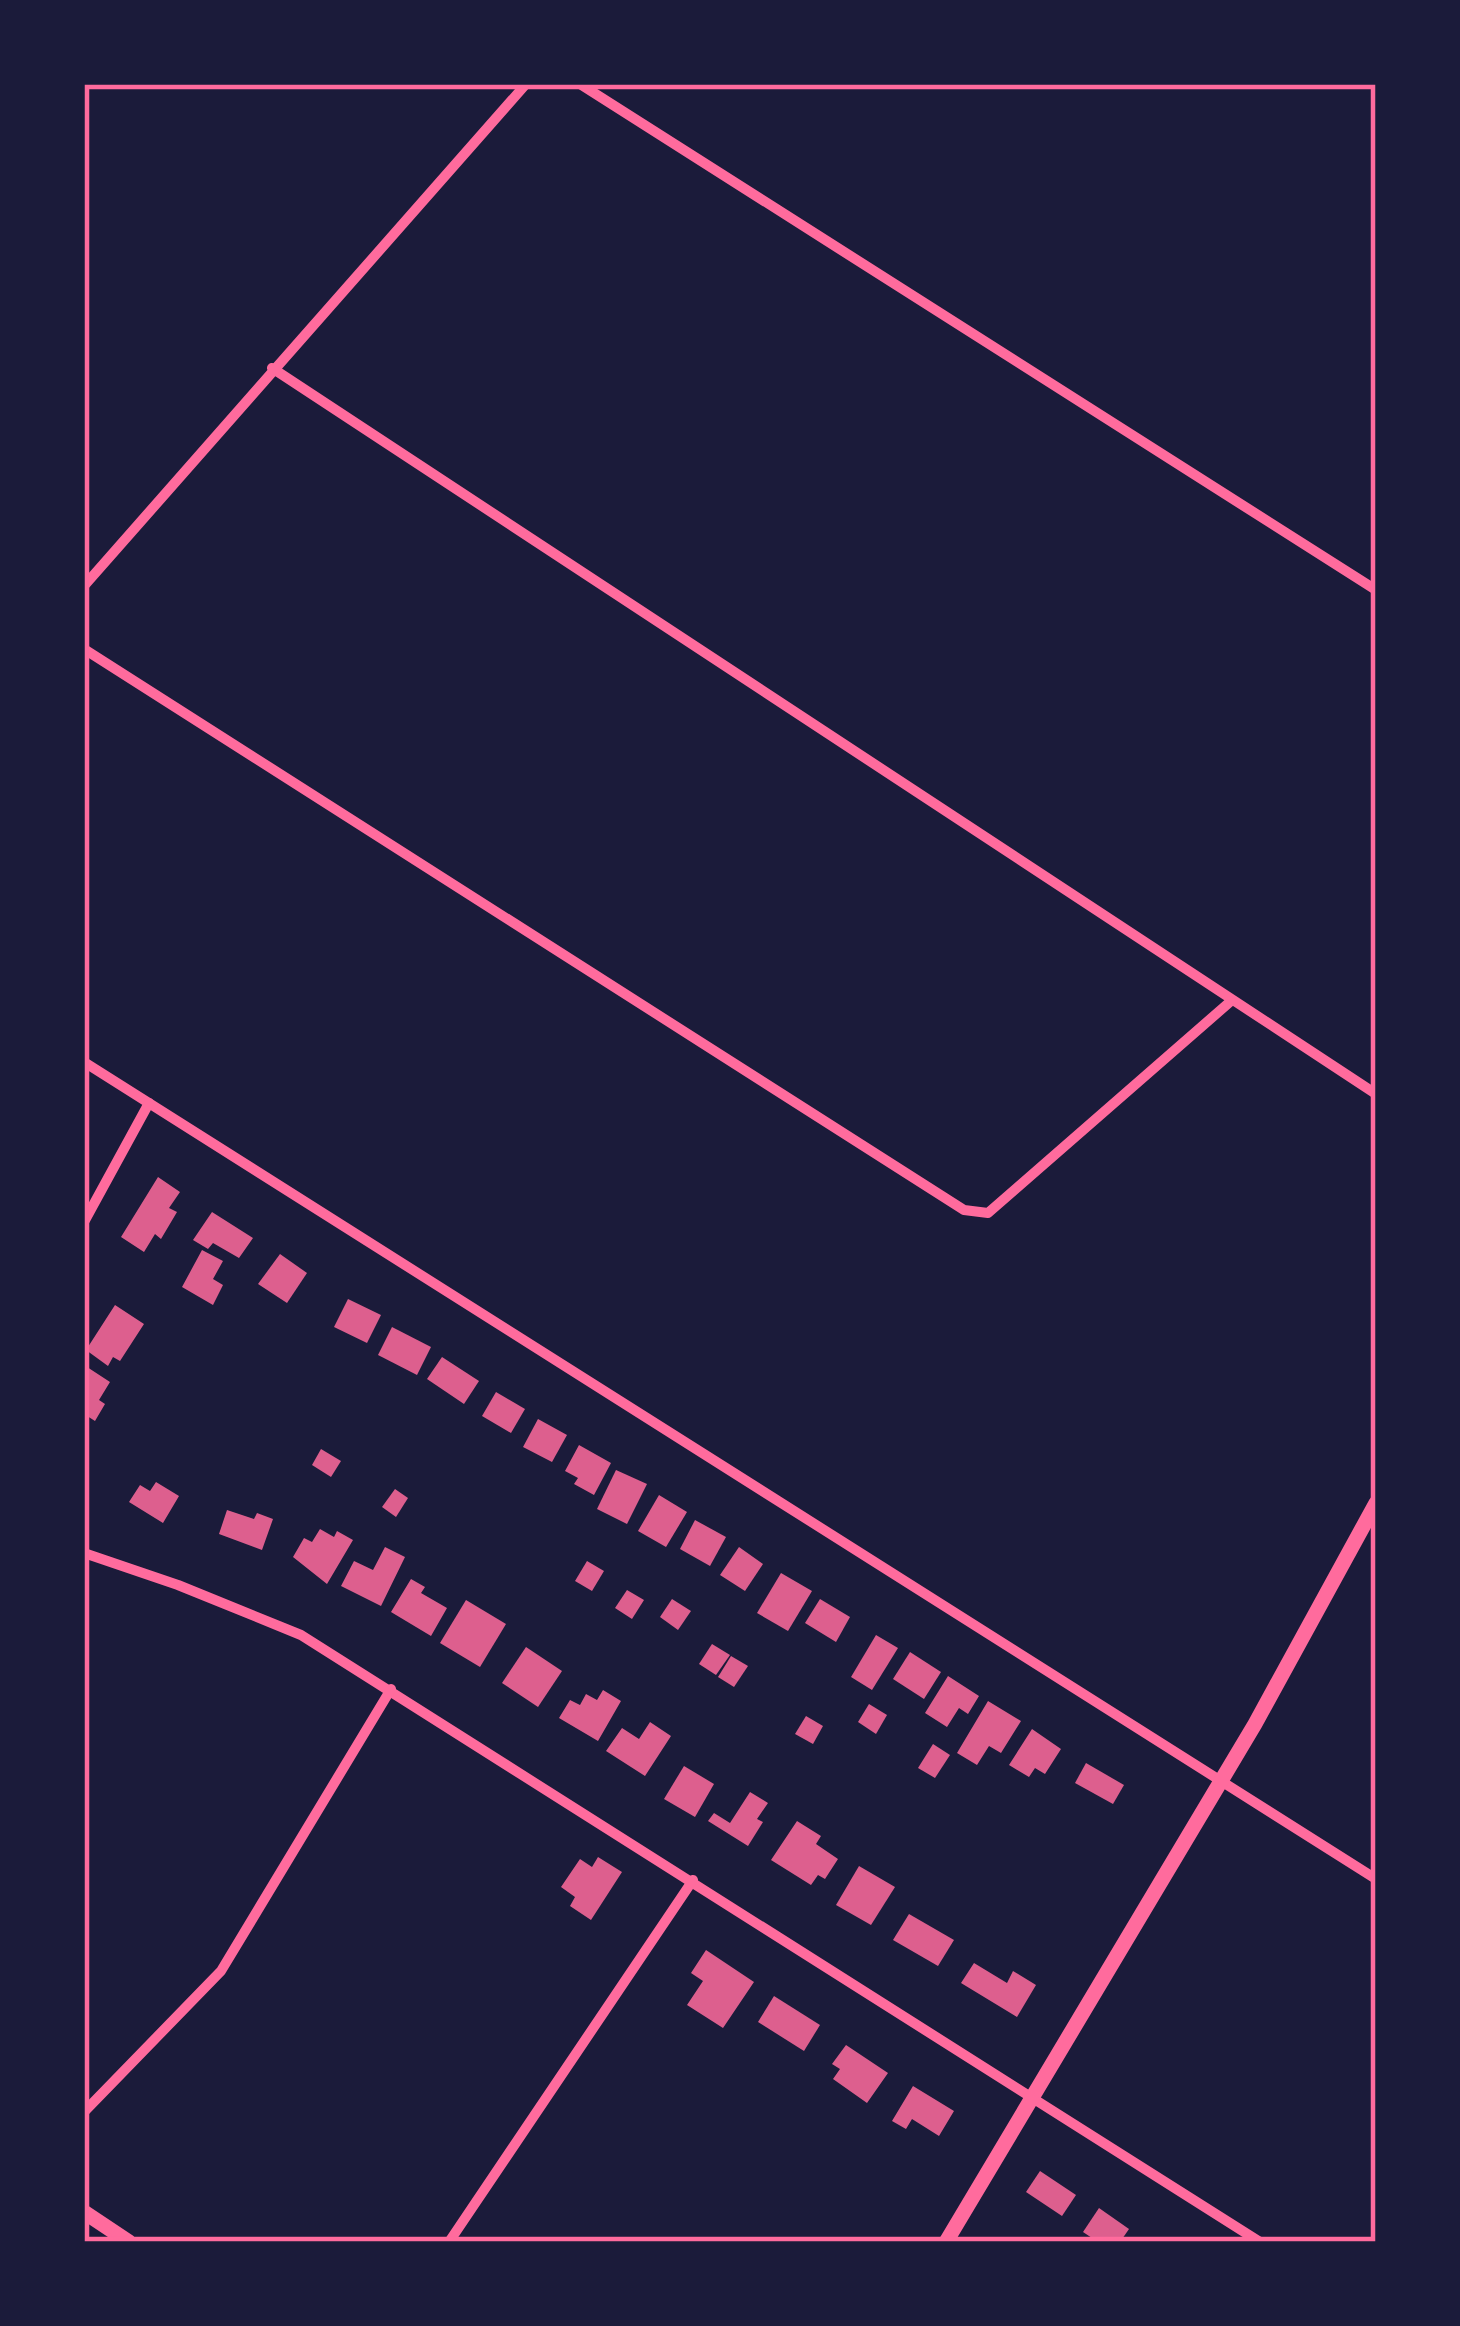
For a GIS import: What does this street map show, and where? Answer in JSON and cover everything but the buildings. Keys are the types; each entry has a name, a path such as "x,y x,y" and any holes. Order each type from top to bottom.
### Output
{"main road":[{"path":"946,2242 1222,1779 1376,1503"},
{"path":"84,2212 129,2242"}],"street":[{"path":"84,586 526,84"},
{"path":"580,84 1376,590"},
{"path":"272,368 1376,1094"},
{"path":"84,650 964,1210 988,1213 1232,1000"},
{"path":"84,1062 1376,1879"},
{"path":"84,1222 149,1103"},
{"path":"84,1553 302,1634 1260,2242"},
{"path":"84,2112 221,1971 391,1689"},
{"path":"449,2242 693,1880"}]}
